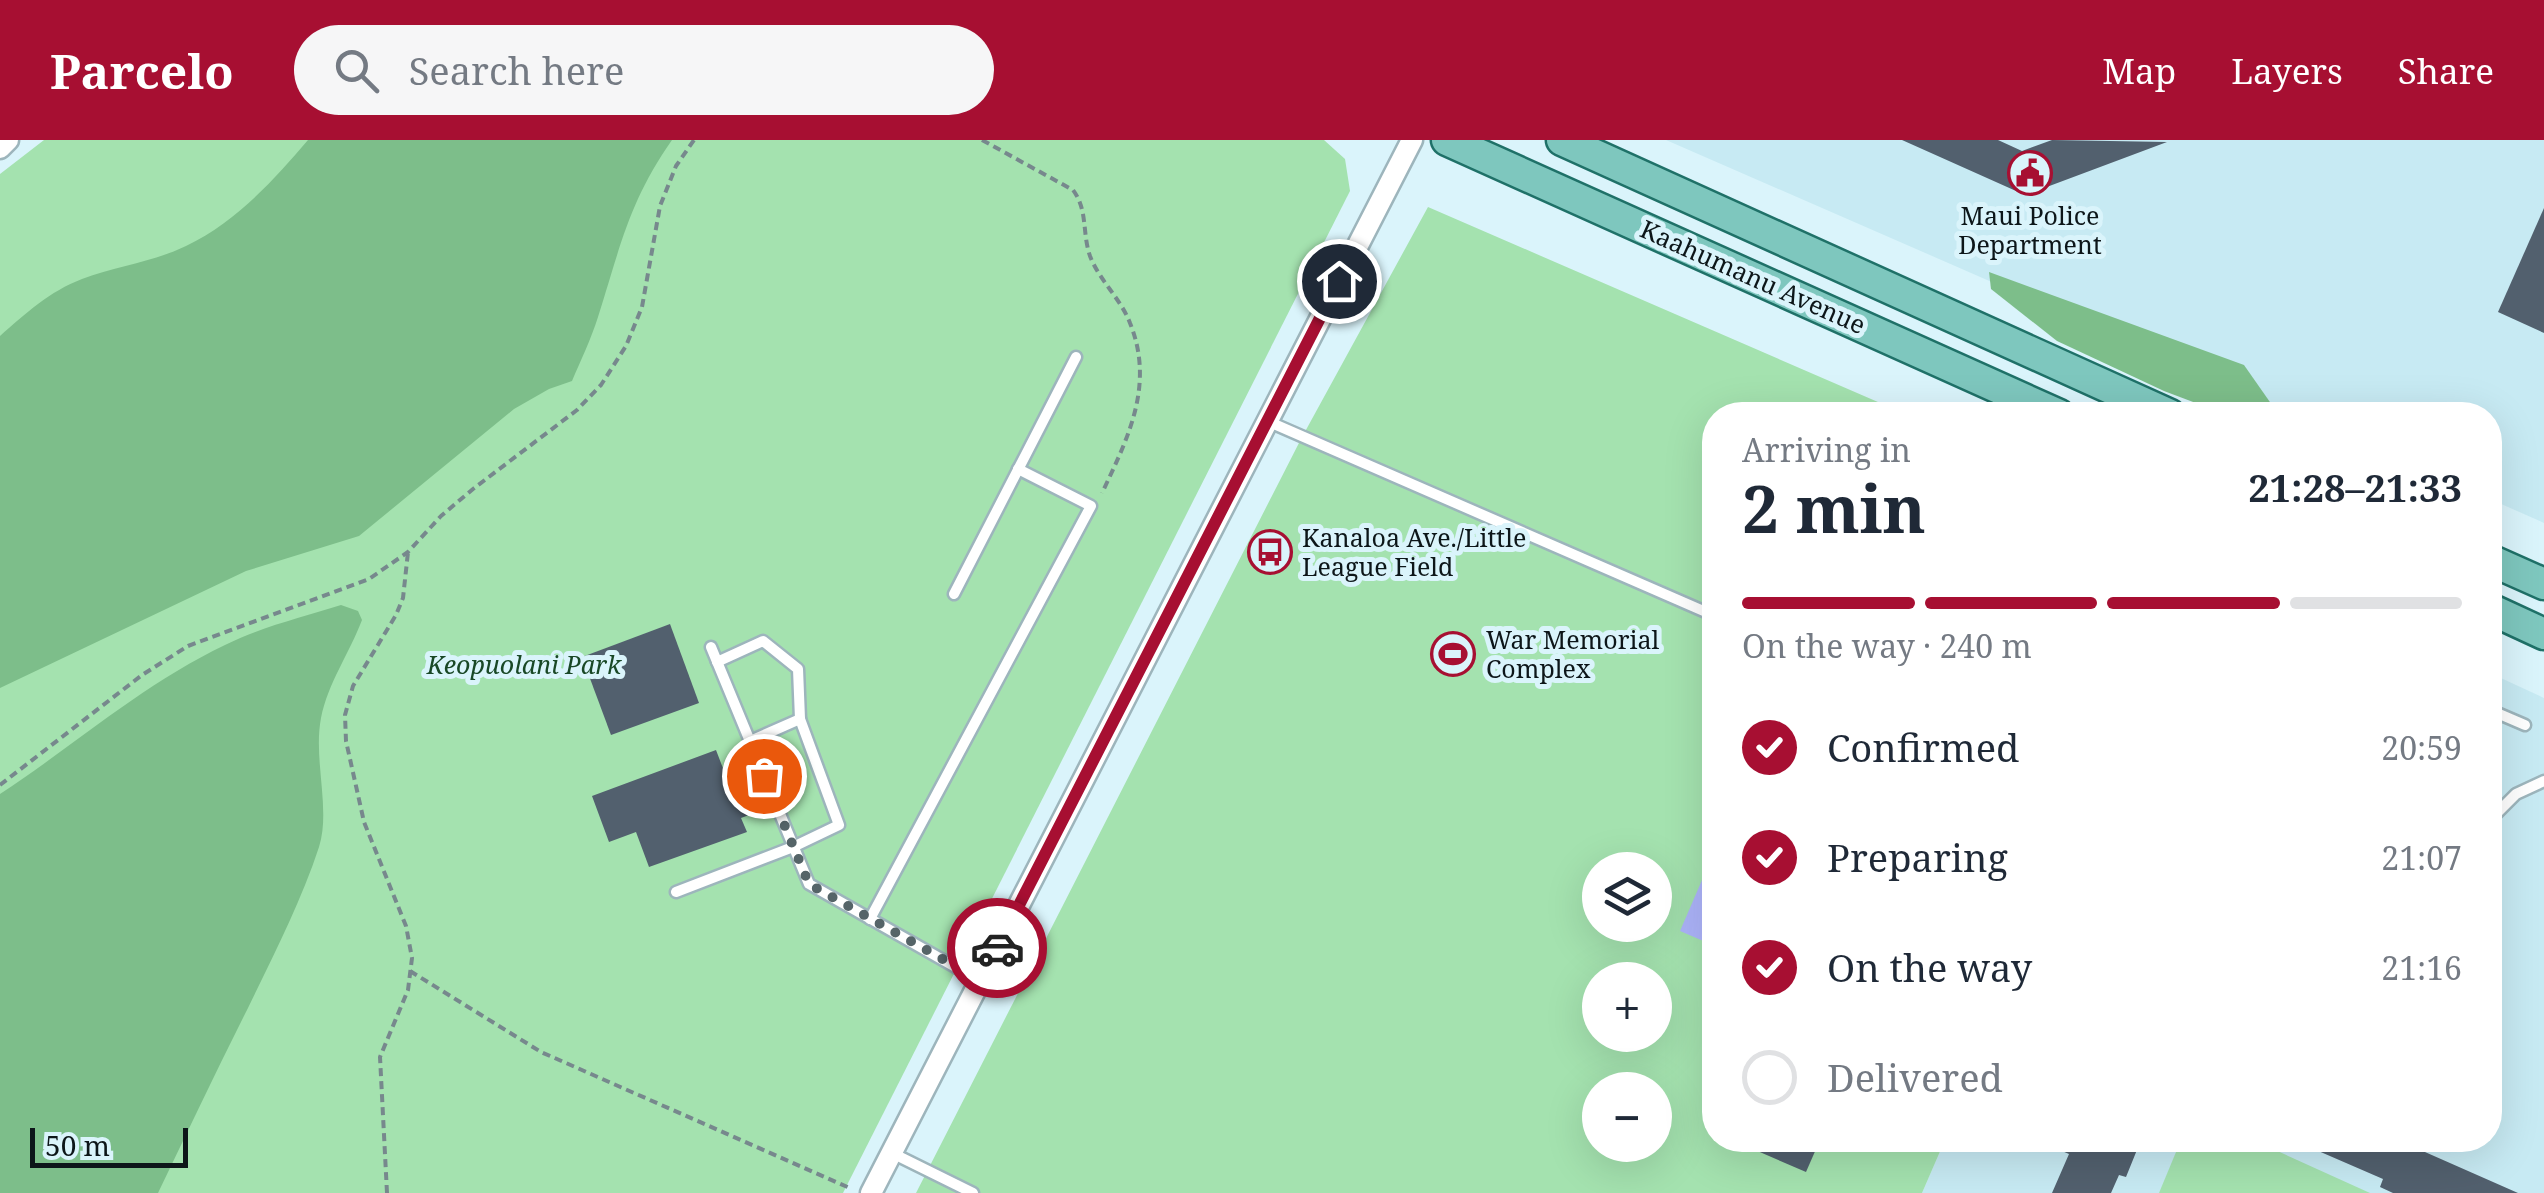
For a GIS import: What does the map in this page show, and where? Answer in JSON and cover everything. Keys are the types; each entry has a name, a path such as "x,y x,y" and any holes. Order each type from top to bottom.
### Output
{"main road":[{"name":"Kaahumanu Avenue","path":"1447,140 2030,402"},
{"name":"Kaahumanu Avenue","path":"1562,140 2141,402"},
{"path":"2502,615 2544,634"}],"street":[{"path":"0,148 8,140"},
{"path":"872,1193 1412,140"}],"lane":[{"path":"954,594 1076,356"},
{"path":"1266,421 1702,610"},
{"path":"870,918 1091,506 1018,469"},
{"path":"676,892 794,847 839,825 800,720 798,669 764,641 717,662"},
{"path":"712,647 809,884 980,980"},
{"path":"2502,715 2525,725"},
{"path":"750,741 800,720"},
{"path":"2502,808 2516,794 2544,781"},
{"path":"892,1153 952,1189 973,1193"}],"path":[{"path":"0,784 142,676 188,646 369,579 408,552 440,516 577,410 602,385 626,346 642,307 660,206 676,166 694,140"},
{"path":"982,140 1072,190 1082,202 1091,258 1130,322 1142,381 1137,413 1102,493"},
{"path":"387,1193 380,1057 408,990 412,958 406,926 364,822 346,728 353,686 385,639 402,598 408,552"},
{"path":"410,971 541,1052 861,1193"}],"shaded area":[{"path":"1666,140 2544,140 2544,523 2502,504 2502,402 2267,402"},
{"path":"2502,679 2544,698 2544,1193 1922,1193 1940,1152 2502,1152"}],"green space":[{"name":"Keopuolani Park","path":"44,140 1324,140 1345,159 1350,191 843,1193 0,1193 0,174"},
{"path":"308,140 672,140 635,205 572,381 514,409 359,536 246,571 0,688 0,336 38,304 70,284 161,256 204,236 253,199"},
{"name":"War Memorial Complex","path":"1428,207 1878,402 1702,402 1702,1152 1940,1152 1922,1193 916,1193 1301,439"},
{"path":"1989,272 2244,365 2270,402 2193,402 2164,391 2057,341 1991,289"},
{"path":"341,605 358,611 362,620 321,718 323,817 319,847 286,929 158,1193 0,1193 0,794 138,696 195,661 253,633"},
{"path":"2176,1152 2279,1152 2370,1193 2159,1193"}],"water":[{"path":"1702,880 1702,940 1680,931"}],"building":[{"name":"Maui Police Department","path":"1902,140 1998,140 2022,151 2052,140 2167,142 2025,195"},
{"path":"2544,208 2544,333 2498,312"},
{"path":"670,624 699,703 611,735 582,657"},
{"path":"716,750 729,784 736,782 749,815 741,818 747,832 649,867 636,832 609,842 592,796"},
{"path":"1760,1152 1815,1152 1806,1172"},
{"path":"2064,1152 2136,1152 2126,1177 2119,1175 2111,1193 2052,1193 2069,1154"},
{"path":"2321,1152 2425,1152 2518,1193 2393,1193 2380,1187 2383,1179"}],"way so far":[{"path":"764,776 809,884 980,980 997,948"}],"place":[{"name":"Maui Police Department","path":"2030,173"},
{"name":"Kanaloa Ave./Little League Field","path":"1270,552"},
{"name":"War Memorial Complex","path":"1453,654"}],"route":[{"path":"997,948 1339,281"}]}
